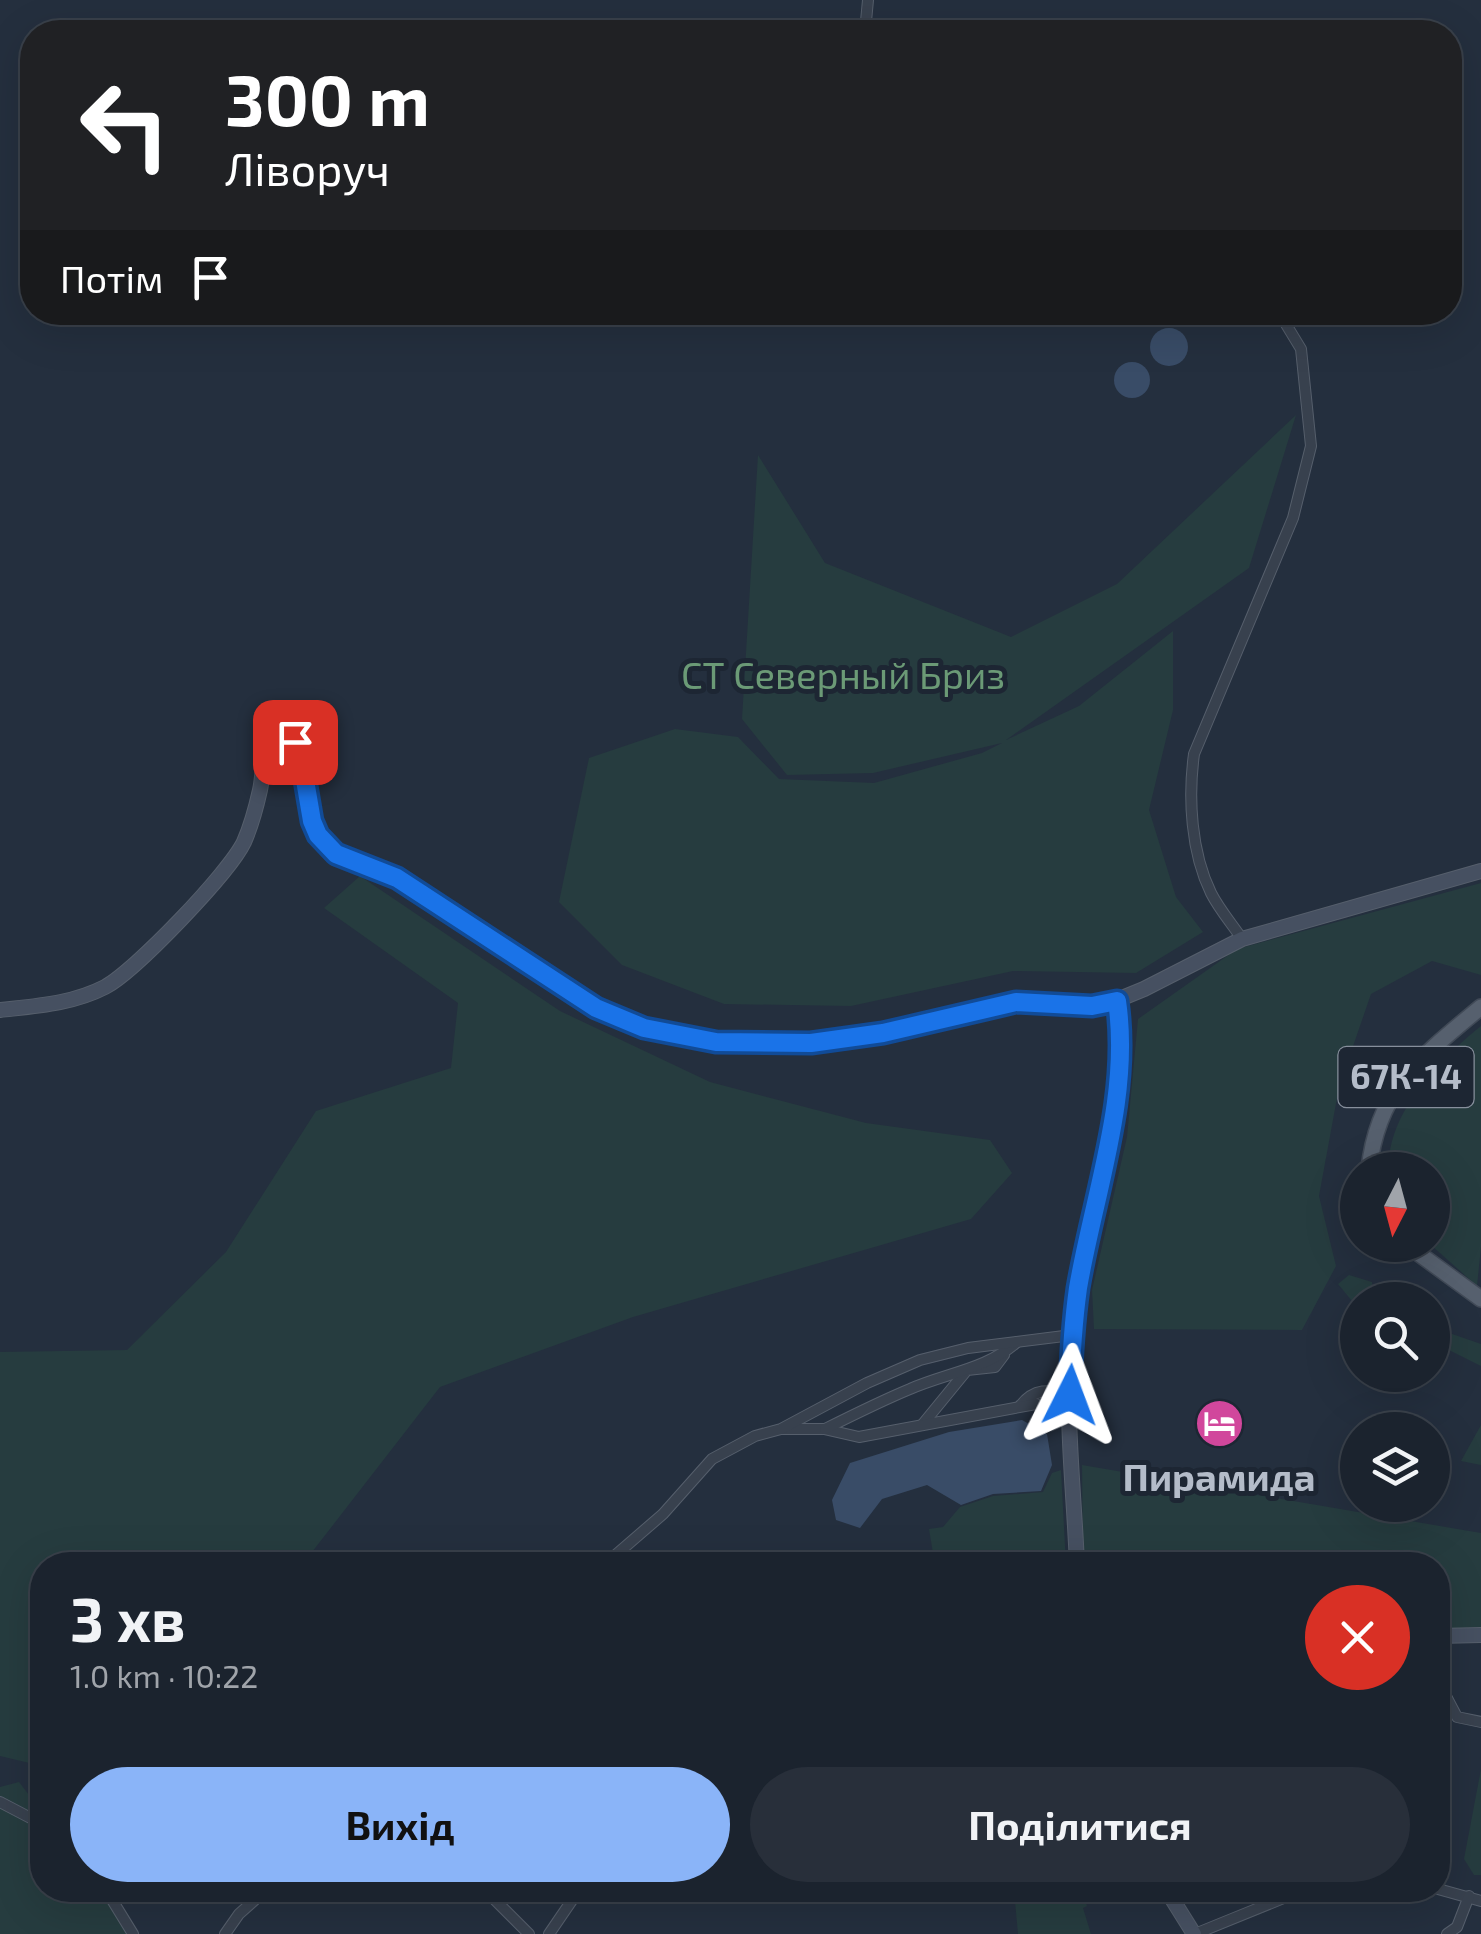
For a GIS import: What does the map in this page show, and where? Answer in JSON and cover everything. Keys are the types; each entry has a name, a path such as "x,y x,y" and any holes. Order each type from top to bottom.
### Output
{"main road":[{"path":"0,1010 72,1000 93,993 120,978 146,953 223,872 242,845 259,796 268,748 282,737 295,742 300,751 312,821 318,835 336,854 397,878 596,1008 644,1028 716,1042 811,1043 883,1033 1002,1004 1105,1005 1144,990 1242,939 1481,871"},
{"path":"1076,1552 1072,1335 1110,1136 1126,1010 1144,990"},
{"path":"1117,1001 1122,1034"},
{"path":"1069,1005 1110,1016 1122,1034"},
{"name":"67К-14","path":"1371,1152 1373,1135 1389,1096 1420,1061 1481,1007"},
{"path":"1430,1262 1481,1299"},
{"path":"1450,1636 1481,1635"},
{"path":"1174,1902 1195,1934"}],"street":[{"path":"1242,939 1211,893 1189,796 1194,754 1293,518 1311,446 1300,349 1286,325"},
{"path":"619,1552 664,1514 712,1459 755,1436 781,1429 920,1360 968,1348 1072,1335"},
{"path":"824,1429 913,1387 968,1370 995,1367 1018,1342"},
{"path":"922,1425 968,1370"},
{"path":"1019,1407 1028,1395 1048,1389 1070,1395"},
{"path":"781,1429 824,1429 859,1437 1036,1404 1050,1415 1071,1422"},
{"path":"1450,1705 1456,1717 1481,1722"},
{"path":"0,1802 30,1818"},
{"path":"1450,1892 1481,1901"},
{"path":"1448,1934 1457,1927 1469,1896"},
{"path":"113,1902 132,1934"},
{"path":"224,1934 252,1902"},
{"path":"497,1902 530,1934"},
{"path":"549,1934 571,1902"},
{"path":"1195,1934 1274,1902"}],"green space":[{"name":"СТ Северный Бриз","path":"1296,415 1249,568 1006,740 1079,706 1173,631 1173,710 1149,810 1176,897 1203,932 1136,973 1013,971 851,1006 724,1004 622,965 559,902 589,758 675,729 738,737 779,779 874,783 982,753 1002,743 873,773 787,775 742,719 758,455 825,563 1011,637 1117,584"},
{"path":"360,876 560,1011 710,1082 866,1123 990,1140 1012,1173 971,1219 633,1317 440,1387 312,1552 30,1552 30,1763 0,1756 0,1352 127,1350 226,1252 316,1111 451,1068 458,1003 324,908"},
{"path":"1481,883 1481,975 1432,961 1371,994 1339,1087 1319,1196 1336,1266 1302,1330 1094,1329 1092,1290 1127,1137 1138,1019 1237,949"},
{"path":"1481,1026 1481,1247 1477,1286 1450,1262 1450,1152 1390,1152 1396,1129 1418,1089"},
{"path":"1349,1275 1372,1282 1340,1282"},
{"path":"1450,1333 1481,1344 1481,1366 1450,1350"},
{"path":"1481,1425 1481,1465 1461,1461"},
{"path":"1082,1465 1340,1509 1340,1522 1416,1522 1481,1533 1481,1627 1450,1628 1450,1552 1083,1552"},
{"path":"1061,1470 1065,1552 933,1552 929,1529 943,1527 960,1507 993,1496 1043,1492 1052,1473"},
{"path":"1481,1769 1481,1875 1474,1875 1464,1859"},
{"path":"19,1782 30,1796 30,1902 112,1902 133,1934 0,1934 0,1787"},
{"path":"1015,1902 1086,1902 1083,1908 1091,1934 1018,1934"}],"water":[{"path":"1169,328 1182,334 1188,347 1182,360 1169,366 1156,360 1150,347 1156,334"},
{"path":"1132,362 1145,367 1150,380 1145,393 1132,398 1119,393 1114,380 1119,367"},
{"path":"1022,1420 1047,1434 1052,1465 1041,1491 993,1494 961,1505 927,1485 882,1499 860,1528 836,1520 832,1500 850,1463 949,1432"}],"place":[{"name":"Пирамида","path":"1219,1424"}],"route":[{"path":"295,742 312,821 318,835 336,854 397,878 596,1008 644,1028 716,1042 811,1043 883,1033 1016,1002 1092,1006 1117,1001 1122,1034 1119,1068 1110,1136 1079,1286 1070,1395"}]}
